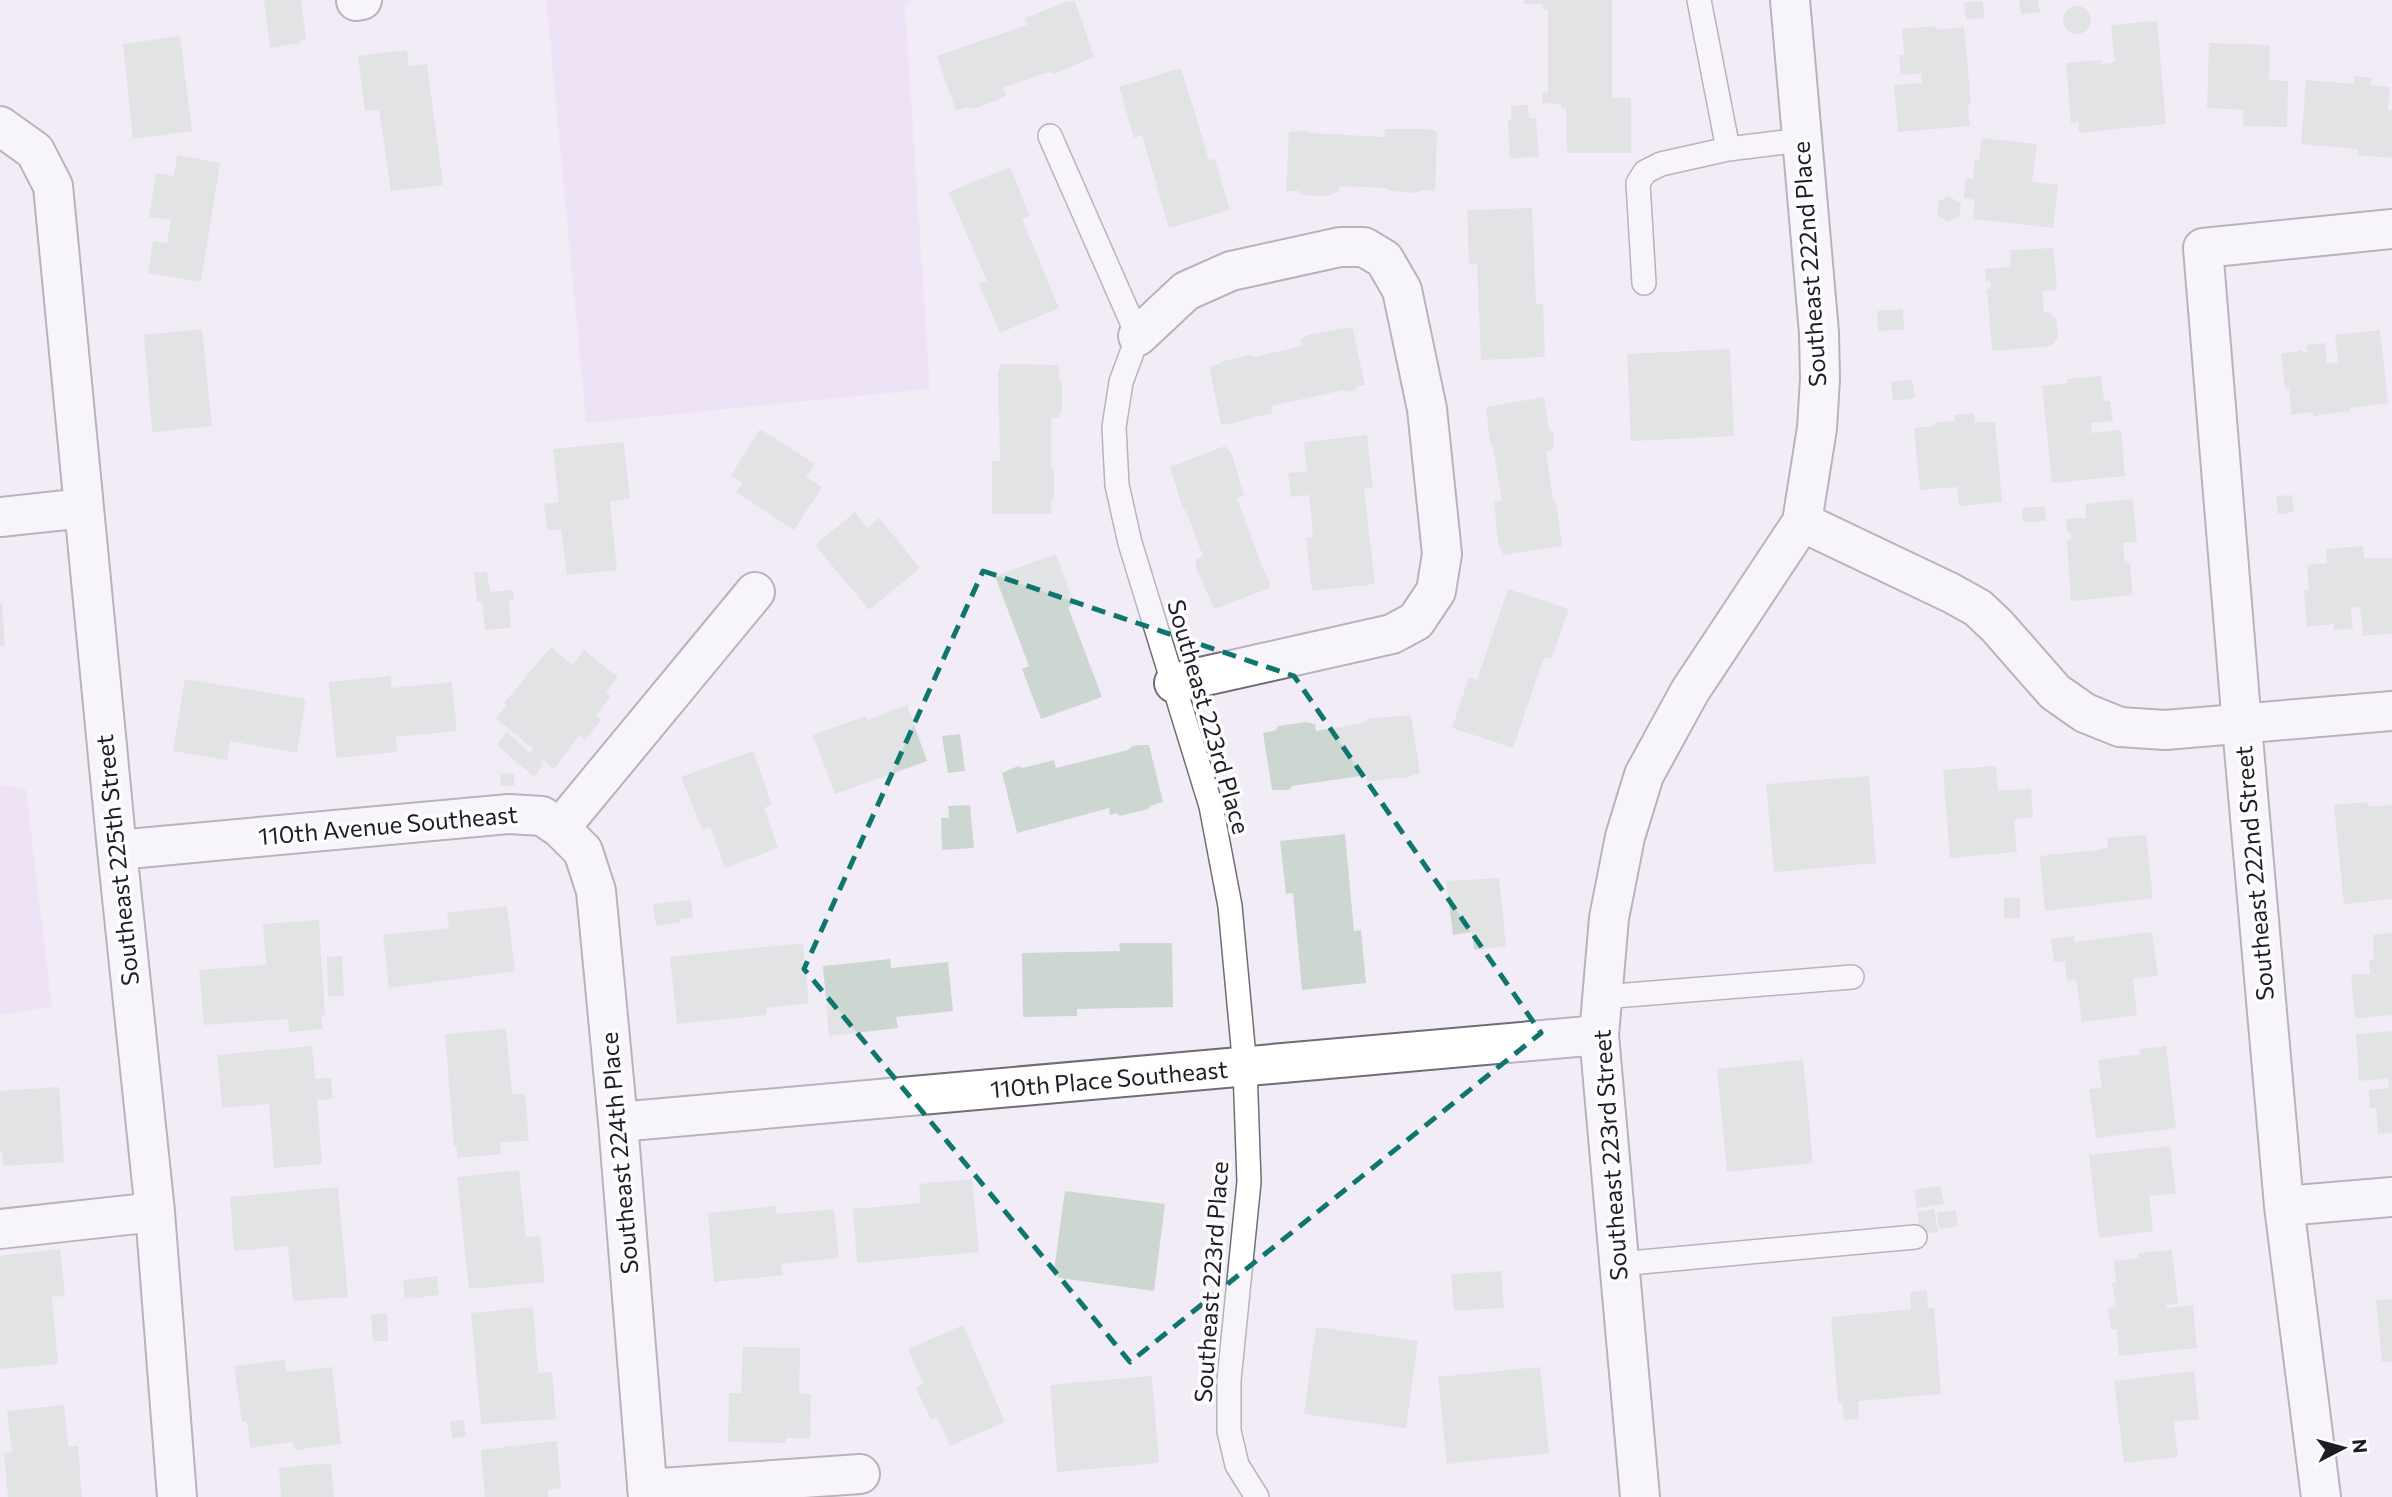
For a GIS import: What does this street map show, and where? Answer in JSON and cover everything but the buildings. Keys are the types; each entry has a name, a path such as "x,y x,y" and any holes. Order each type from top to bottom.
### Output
{"street":[{"name":"Southeast 222nd Place","path":"1644,775 1690,691 1802,522 1817,428 1819,333 1790,0"},
{"name":"Southeast 225th Street","path":"0,126 35,151 52,186 155,1212 177,1497"},
{"name":"Southeast 222nd Street","path":"2321,1497 2284,1206 2203,248 2392,229"},
{"path":"1138,336 1186,290 1231,271 1340,247 1364,247 1384,259 1402,290 1427,409 1442,554 1436,591 1416,621 1392,634 1174,683"},
{"path":"0,517 84,508"},
{"path":"1802,522 1978,608 2054,692 2085,713 2120,727 2165,730 2242,726 2392,711"},
{"path":"560,828 755,592"},
{"name":"Southeast 223rd Street","path":"1640,1497 1599,1035 1609,918 1625,837 1644,775"},
{"name":"110th Avenue Southeast","path":"117,850 509,814 542,816 560,828"},
{"name":"Southeast 224th Place","path":"560,828 583,851 596,891 648,1493 860,1474"},
{"name":"110th Place Southeast","path":"618,1122 1599,1035"},
{"path":"2284,1206 2392,1197"},
{"path":"0,1229 155,1212"}],"lane":[{"path":"1699,0 1728,149"},
{"path":"1050,136 1138,336"},
{"path":"1644,283 1638,183 1645,172 1661,164 1728,149 1802,140"},
{"name":"Southeast 223rd Place","path":"1138,336 1121,382 1114,428 1117,485 1130,543 1212,806 1230,906 1245,1068 1249,1182 1229,1380 1229,1431 1237,1465 1257,1497"},
{"path":"1602,997 1852,977"},
{"path":"1619,1264 1915,1237"}],"highlighted area":[{"path":"983,571 1294,676 1541,1033 1130,1362 804,969"}],"shaded area":[{"path":"546,0 913,0 905,6 930,389 586,423"},
{"path":"0,785 26,789 52,1007 0,1015"}]}
